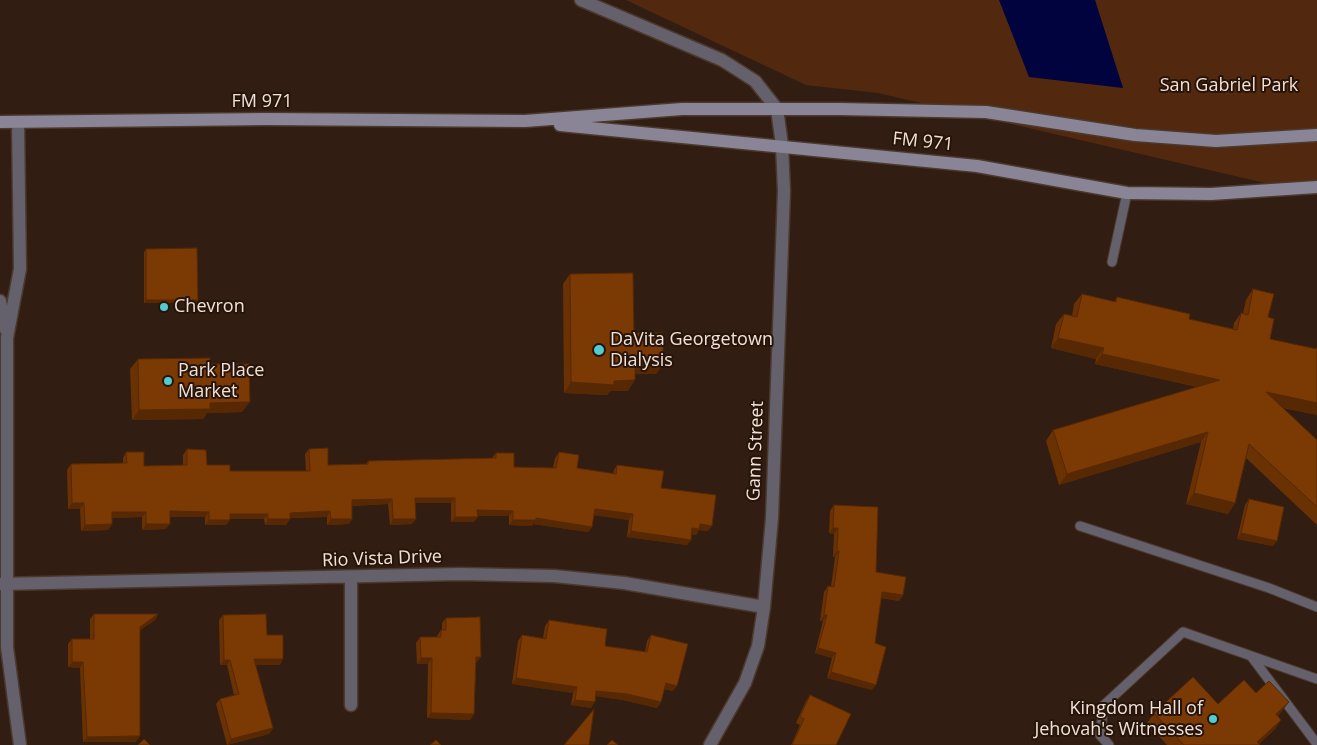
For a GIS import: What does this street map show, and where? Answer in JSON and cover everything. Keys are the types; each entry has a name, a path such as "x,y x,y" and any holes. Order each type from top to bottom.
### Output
{"main road":[{"name":"FM 971","path":"0,122 257,119 525,121 682,109 777,109 986,112 1135,135 1216,141 1317,135"},
{"name":"FM 971","path":"525,121 782,145 977,166 1127,193 1211,194 1317,187"}],"street":[{"path":"581,0 722,60 755,81 777,109"},
{"name":"Gann Street","path":"710,745 746,683 758,646 764,607 772,518 784,191 782,145 777,109"},
{"path":"18,122 20,269 8,338 4,584 8,647 20,745"},
{"path":"0,301 8,338"},
{"name":"Rio Vista Drive","path":"4,584 460,574 554,576 624,583 764,607"},
{"path":"351,577 351,705"}],"lane":[{"path":"1112,262 1127,193"},
{"path":"1080,526 1269,588 1317,607"},
{"path":"1109,745 1100,735 1104,705 1182,632 1317,679"},
{"path":"1251,656 1317,744"}],"green space":[{"name":"San Gabriel Park","path":"626,0 1317,0 1317,195 878,93 806,85"}],"shaded area":[{"path":"999,0 1095,0 1123,88 1029,77"}],"building":[{"path":"197,248 198,300 146,300 146,249"},
{"path":"633,273 634,333 663,333 663,364 635,364 635,380 614,381 614,385 571,382 570,274"},
{"path":"1253,289 1274,294 1268,317 1274,319 1270,339 1317,349 1317,403 1266,392 1317,440 1317,507 1249,444 1235,503 1194,493 1208,432 1067,474 1053,430 1220,380 1102,354 1104,348 1058,338 1064,314 1077,317 1082,294 1116,302 1117,297 1190,314 1189,319 1237,330 1241,313 1248,315"},
{"path":"210,358 210,364 249,364 250,402 210,403 210,409 139,410 138,359"},
{"path":"328,448 328,465 368,464 368,461 496,458 496,453 514,453 514,467 556,468 559,452 579,455 577,468 616,474 617,465 664,471 661,488 716,495 712,526 700,524 699,529 692,528 691,540 631,531 633,514 595,509 592,527 536,518 536,520 513,520 513,511 477,510 478,517 455,517 455,498 415,498 416,519 393,519 392,499 352,500 352,519 331,519 330,511 290,513 290,519 268,519 268,514 230,514 230,520 209,520 209,512 170,511 170,524 146,524 146,512 112,512 112,524 85,525 84,503 72,503 71,464 127,463 126,452 144,452 144,466 187,465 187,449 206,450 207,465 230,465 230,471 310,471 309,449"},
{"path":"1249,499 1284,507 1277,541 1241,533"},
{"path":"834,505 878,507 876,572 906,577 903,595 882,592 875,643 886,647 876,685 831,672 836,653 818,648 827,615 824,615 828,586 834,587 839,551 837,551 838,528 833,528"},
{"path":"94,614 158,614 140,627 140,736 87,737 83,662 72,662 72,639 94,639"},
{"path":"266,614 267,635 283,635 283,659 254,659 273,728 231,739 220,699 239,694 230,660 224,660 223,615"},
{"path":"480,617 481,657 476,657 474,714 431,713 432,658 421,658 420,637 441,637 441,630 446,630 446,618"},
{"path":"549,620 607,629 605,646 647,652 651,635 688,644 677,686 666,683 661,702 627,694 596,691 595,702 575,700 577,687 516,678 522,635 546,639"},
{"name":"Kingdom Hall of Jehovah's Witnesses","path":"1193,677 1218,704 1244,680 1256,693 1269,681 1289,702 1276,714 1281,720 1257,742 1260,745 1184,745 1154,713"},
{"path":"810,695 851,714 836,745 792,745 804,719 800,717"},
{"path":"594,709 589,745 564,745"},
{"path":"144,739 150,745 138,745"},
{"path":"436,740 441,745 430,745"},
{"path":"612,740 618,745 607,745"}],"place":[{"name":"Chevron","path":"164,307"},
{"name":"DaVita Georgetown Dialysis","path":"599,350"},
{"name":"Park Place Market","path":"168,381"},
{"name":"Kingdom Hall of Jehovah's Witnesses","path":"1213,719"}]}
